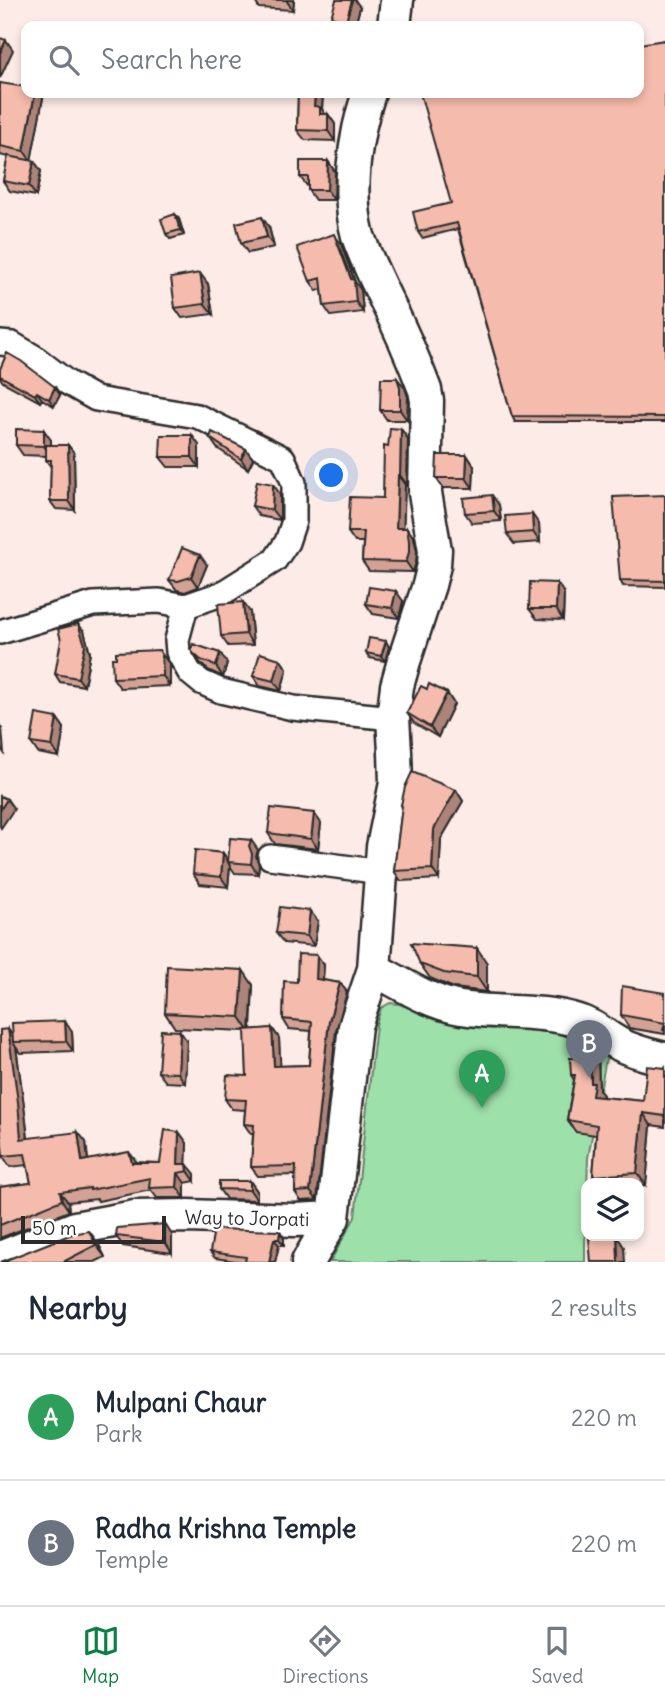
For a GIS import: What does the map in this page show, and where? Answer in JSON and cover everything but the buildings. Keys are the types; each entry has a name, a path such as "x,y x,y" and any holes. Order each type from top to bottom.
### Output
{"street":[{"path":"395,21 397,0"},
{"path":"308,1262 333,1218 355,1026 374,969 383,847 396,783 393,718 397,687 429,585 435,550 425,493 425,390 364,252 354,216 356,147 359,122 367,98"},
{"path":"0,342 12,344 34,357 68,383 96,399 197,416 283,458 294,483 294,521 287,542 275,560 221,594 186,606 159,601 93,604 0,632"},
{"path":"186,606 177,640 178,652 190,673 201,682 221,691 292,708 393,718"},
{"path":"270,858 381,872"},
{"path":"374,969 426,997 460,1008 554,1014 581,1021 638,1053 665,1059"},
{"name":"Way to Jorpati","path":"0,1258 75,1228 135,1217 295,1220 333,1218"}],"green space":[{"path":"390,1003 399,1004 445,1021 578,1035 606,1058 588,1158 587,1178 581,1178 581,1241 585,1241 585,1262 330,1262 355,1217 376,1025 381,1008"}],"place":[{"name":"Radha Krishna Temple","path":"589,1078"},
{"name":"Mulpani Chaur","path":"482,1108"}]}
